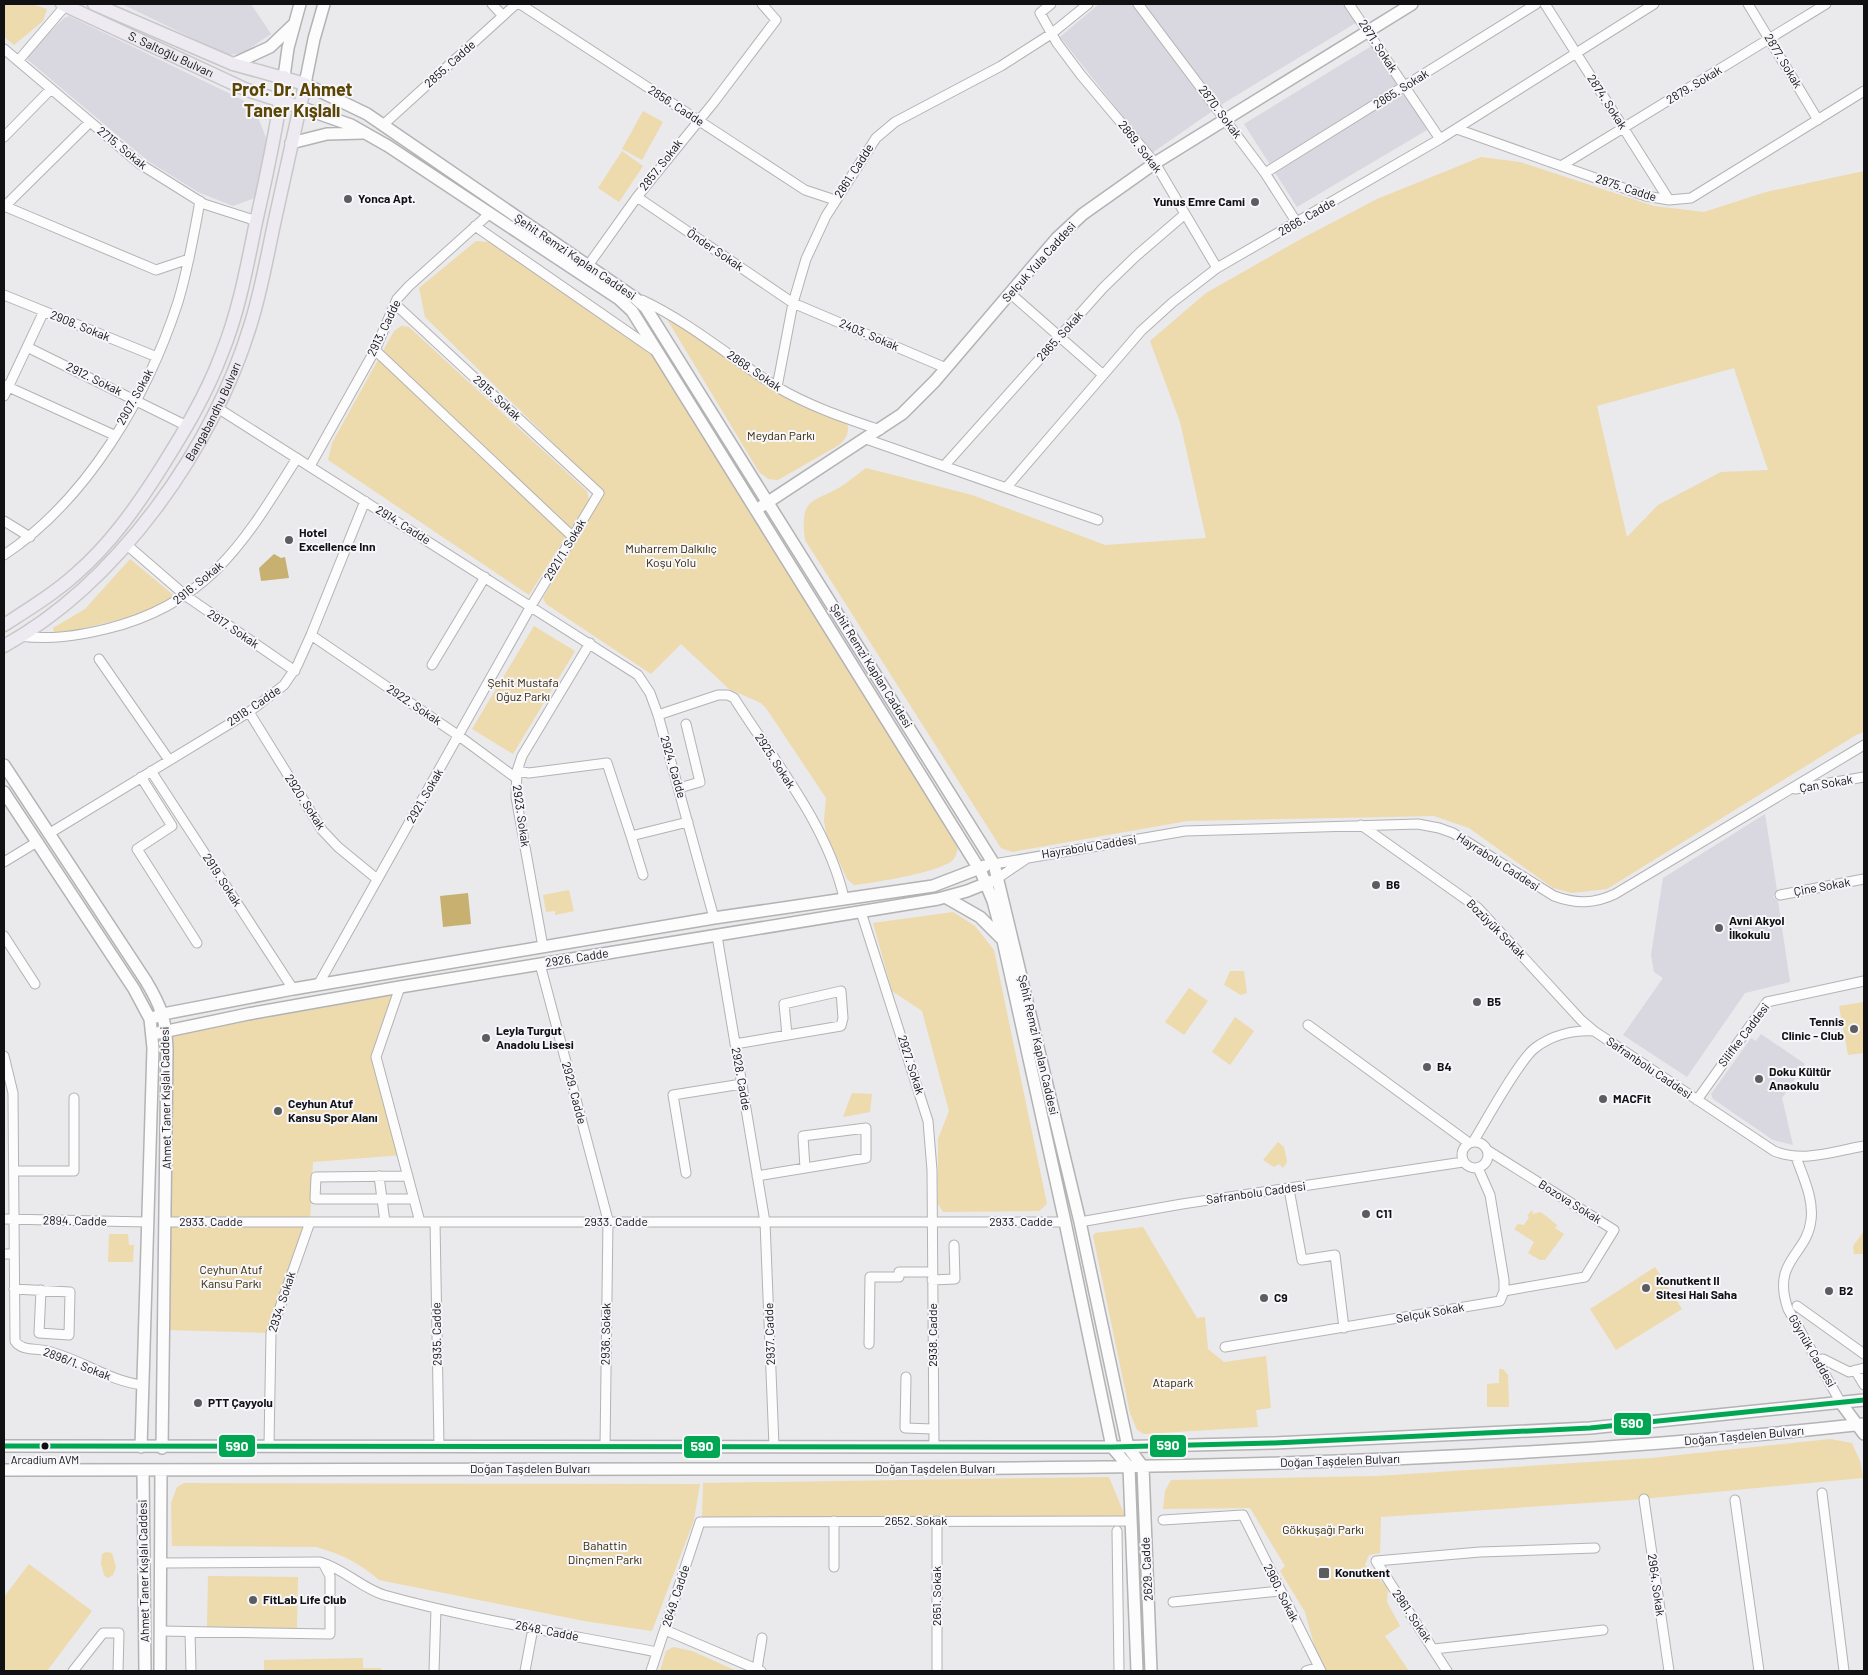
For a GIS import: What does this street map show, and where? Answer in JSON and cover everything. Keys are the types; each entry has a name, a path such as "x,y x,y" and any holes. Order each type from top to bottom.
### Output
{"main road":[{"name":"S. Saltoğlu Bulvarı","path":"64,4 240,86 300,107"},
{"name":"S. Saltoğlu Bulvarı","path":"94,4 234,64 305,84"},
{"path":"284,77 294,23 300,4"},
{"path":"305,84 314,39 324,4"},
{"name":"Selçuk Yula Caddesi","path":"757,509 880,430 912,405 1075,221 1155,164 1412,4"},
{"path":"234,64 270,47 294,23"},
{"name":"Bangabandhu Bulvarı","path":"4,626 67,582 100,551 139,503 187,426 207,389 230,334 257,221 284,77"},
{"name":"Bangabandhu Bulvarı","path":"4,646 89,584 128,545 170,486 216,407 251,323 305,84"},
{"name":"Şehit Remzi Kaplan Caddesi","path":"305,84 358,109 383,125 635,298 651,315 994,864 1080,1222 1128,1447"},
{"name":"Şehit Remzi Kaplan Caddesi","path":"300,107 366,133 626,305 638,319 656,351 757,509 979,868 987,884 1003,941 1112,1447"},
{"path":"292,144 326,134 366,133"},
{"name":"Ahmet Taner Kışlalı Caddesi","path":"4,764 146,981 164,1014 166,1029 166,1222 162,1448"},
{"name":"Ahmet Taner Kışlalı Caddesi","path":"4,792 134,989 150,1019 153,1034 141,1447"},
{"path":"37,842 50,833"},
{"name":"2926. Cadde","path":"150,1019 164,1014 293,989 714,918 933,886 994,864"},
{"name":"2926. Cadde","path":"153,1034 166,1029 400,987 945,897 987,884 998,878"},
{"path":"945,897 980,917 1003,941"},
{"path":"714,918 716,936"},
{"path":"147,1222 166,1222"},
{"path":"1065,1222 1080,1222"},
{"name":"Doğan Taşdelen Bulvarı","path":"4,1446 162,1448 268,1445 1128,1447 1274,1444 1590,1428 1864,1400"},
{"path":"1841,1403 1862,1428"},
{"name":"Doğan Taşdelen Bulvarı","path":"4,1470 901,1470 1129,1468 1332,1462 1601,1449 1862,1428"},
{"path":"1112,1447 1129,1468"},
{"path":"1128,1447 1142,1467"},
{"name":"2629. Cadde","path":"1142,1467 1151,1671"},
{"name":"2629. Cadde","path":"1129,1468 1137,1671"},
{"name":"Ahmet Taner Kışlalı Caddesi","path":"143,1470 146,1671"},
{"name":"Ahmet Taner Kışlalı Caddesi","path":"160,1671 163,1562 161,1470"},
{"path":"143,1562 163,1562"},
{"path":"146,1631 161,1631"}],"street":[{"path":"18,61 64,4"},
{"path":"492,4 503,16"},
{"name":"2855. Cadde","path":"383,125 518,4"},
{"name":"2856. Cadde","path":"518,4 805,190 836,200"},
{"name":"2857. Sokak","path":"588,266 637,197 776,20 762,4"},
{"name":"2869. Sokak","path":"1051,4 1040,13 1052,34 1091,88 1155,164 1217,268"},
{"name":"2861. Cadde","path":"777,387 793,303 806,259 836,200 876,138 896,122 978,80 1052,34 1088,4"},
{"name":"2870. Sokak","path":"1138,4 1266,173 1298,223"},
{"name":"2871. Sokak","path":"1349,4 1440,139"},
{"name":"2865. Sokak","path":"1266,173 1536,4"},
{"name":"2874. Sokak","path":"1545,4 1670,200"},
{"name":"2866. Cadde","path":"1006,488 1102,374 1159,314 1217,268 1298,223 1440,139 1654,4"},
{"name":"2877. Sokak","path":"1748,4 1818,120"},
{"name":"2879. Sokak","path":"1561,166 1826,4"},
{"name":"2715. Sokak","path":"4,48 140,164 216,209 257,221"},
{"path":"4,137 51,89"},
{"name":"2875. Cadde","path":"1457,128 1646,196 1670,200 1690,198 1864,91"},
{"path":"90,122 4,206 156,270 189,258"},
{"name":"Önder Sokak","path":"637,197 793,303"},
{"name":"2907. Sokak","path":"4,555 30,537 75,489 114,435 135,400 157,357 179,300 200,201"},
{"name":"2913. Cadde","path":"310,466 375,350 395,304 409,286 489,214"},
{"name":"2865. Sokak","path":"944,466 1060,336 1135,257 1186,214"},
{"path":"475,226 656,351"},
{"path":"1011,294 1102,374"},
{"name":"2908. Sokak","path":"4,295 157,357"},
{"name":"2868. Sokak","path":"635,298 681,322 777,387 810,404 880,430"},
{"name":"2403. Sokak","path":"793,303 946,368"},
{"name":"2915. Sokak","path":"395,304 599,493"},
{"path":"4,396 6,386 44,311"},
{"name":"2912. Sokak","path":"27,346 187,426"},
{"path":"375,350 572,537"},
{"path":"6,386 114,435"},
{"name":"2914. Cadde","path":"216,407 590,643"},
{"path":"866,439 1098,520"},
{"name":"2916. Sokak","path":"20,636 55,638 99,631 146,617 186,596 218,569 241,544 297,458"},
{"name":"2921/1. Sokak","path":"532,606 599,493"},
{"name":"2918. Cadde","path":"50,833 276,694 295,671 365,501"},
{"path":"4,521 30,537"},
{"name":"2917. Sokak","path":"128,545 186,596 295,671"},
{"path":"432,665 485,577"},
{"name":"2921. Sokak","path":"318,985 532,606"},
{"name":"2922. Sokak","path":"311,635 516,775"},
{"name":"2924. Cadde","path":"590,643 638,675 650,693 658,714 714,918"},
{"name":"2923. Sokak","path":"543,948 516,797 516,775 522,756 590,643"},
{"path":"99,659 169,760"},
{"name":"2925. Sokak","path":"658,714 718,695 728,695 734,698 814,823 835,867 844,898"},
{"name":"2920. Sokak","path":"248,712 322,830 338,847 377,879"},
{"path":"678,788 700,782 686,724"},
{"name":"Hayrabolu Caddesi","path":"994,864 1030,856 1186,831 1410,824 1439,828 1466,841 1544,892 1571,902 1589,903 1615,894 1864,745"},
{"path":"516,775 607,764 643,875"},
{"name":"2919. Sokak","path":"151,770 293,989"},
{"path":"141,777 172,826 138,850 197,943"},
{"name":"Çan Sokak","path":"1787,791 1864,777"},
{"path":"631,836 688,822"},
{"name":"Bozüyük Sokak","path":"1360,825 1478,908 1581,1020 1594,1031"},
{"path":"4,862 37,842"},
{"name":"Hayrabolu Caddesi","path":"998,878 1030,856"},
{"name":"Çine Sokak","path":"1780,895 1864,879"},
{"name":"2927. Sokak","path":"861,912 928,1121 932,1158 932,1222"},
{"path":"4,936 35,984"},
{"name":"2928. Cadde","path":"716,936 765,1222"},
{"name":"2929. Cadde","path":"540,964 607,1222"},
{"name":"Silifke Caddesi","path":"1697,1100 1767,1002 1864,981"},
{"path":"400,987 376,1057 420,1222"},
{"path":"735,1044 841,1026 843,1018 841,991 784,1004 787,1035"},
{"path":"1308,1025 1471,1142 1481,1143 1487,1150 1487,1158 1478,1168"},
{"name":"Safranbolu Caddesi","path":"1080,1222 1182,1204 1463,1162 1463,1149 1471,1142 1534,1048 1566,1034 1594,1031 1760,1143 1779,1153 1796,1157 1864,1146"},
{"name":"2896/1. Sokak","path":"4,1056 13,1093 14,1338 19,1346 56,1354 108,1377 143,1385"},
{"path":"686,1174 673,1094 742,1084"},
{"path":"14,1171 74,1171 74,1098"},
{"path":"757,1176 866,1158 866,1128 803,1136 805,1168"},
{"name":"Bozova Sokak","path":"1487,1150 1614,1230 1585,1277 1504,1291"},
{"name":"Göynük Caddesi","path":"1796,1157 1810,1200 1811,1220 1806,1234 1787,1267 1783,1291 1788,1309 1841,1403"},
{"path":"1463,1162 1470,1167 1478,1168"},
{"path":"1478,1168 1490,1195 1504,1291"},
{"path":"379,1176 385,1222"},
{"path":"408,1176 316,1177 315,1199 414,1199"},
{"path":"1289,1189 1302,1260 1335,1255 1344,1328"},
{"name":"2894. Cadde","path":"4,1219 147,1222"},
{"name":"2933. Cadde","path":"166,1222 1065,1222"},
{"name":"2934. Sokak","path":"268,1445 271,1333 310,1222"},
{"name":"2935. Cadde","path":"435,1222 439,1446"},
{"name":"2936. Sokak","path":"604,1446 607,1222"},
{"name":"2937. Cadde","path":"765,1222 774,1446"},
{"name":"2938. Cadde","path":"932,1222 934,1447"},
{"path":"869,1344 870,1277 899,1277 899,1272 955,1279 954,1245"},
{"path":"4,1254 14,1254"},
{"path":"14,1289 41,1290 70,1292 69,1335 39,1334 41,1290"},
{"name":"Selçuk Sokak","path":"1224,1347 1500,1301 1504,1291"},
{"path":"1797,1306 1864,1354"},
{"path":"1816,1360 1823,1360 1846,1371 1864,1368"},
{"path":"1855,1370 1864,1385"},
{"path":"906,1377 905,1428 933,1429"},
{"path":"1822,1493 1844,1671"},
{"name":"2964. Sokak","path":"1644,1499 1668,1671"},
{"path":"1735,1500 1759,1671"},
{"name":"2960. Sokak","path":"1163,1520 1243,1515 1320,1669"},
{"path":"834,1521 834,1567"},
{"name":"2651. Sokak","path":"936,1671 937,1521"},
{"name":"2652. Sokak","path":"700,1522 1132,1521"},
{"name":"2649. Cadde","path":"651,1671 700,1522"},
{"path":"1117,1531 1119,1671"},
{"name":"2961. Sokak","path":"1447,1671 1376,1561 1480,1552 1595,1548"},
{"path":"161,1631 330,1634 330,1576 323,1563 163,1562"},
{"name":"2648. Cadde","path":"323,1563 374,1592 436,1609 657,1652"},
{"path":"1173,1602 1280,1590"},
{"path":"434,1671 436,1609"},
{"path":"1118,1625 1136,1625"},
{"path":"525,1671 533,1628"},
{"path":"664,1630 759,1670 762,1638"},
{"path":"1434,1649 1603,1630"},
{"path":"190,1632 192,1671"},
{"path":"74,1671 103,1633 119,1633 118,1671"},
{"path":"1306,1671 1320,1669"}],"shaded area":[{"path":"122,4 251,4 271,34 243,53 227,55"},
{"path":"1099,4 1347,4 1359,21 1224,103 1152,153 1060,37"},
{"path":"69,16 243,100 256,112 266,138 257,197 233,206 198,192 148,161 28,60 27,55 64,18"},
{"path":"1375,44 1427,130 1297,207 1244,124"},
{"path":"274,554 281,558 285,557 289,578 261,581 259,568"},
{"name":"Avni Akyol İlkokulu","path":"1765,814 1777,890 1773,897 1778,901 1790,982 1745,993 1687,1077 1623,1035 1663,978 1654,972 1651,955 1663,878"},
{"path":"468,893 471,924 443,927 440,896"},
{"name":"Doku Kültür Anaokulu","path":"1761,1034 1805,1064 1782,1098 1793,1145 1773,1140 1713,1099 1711,1094 1751,1038 1756,1041"}],"green space":[{"path":"4,4 32,4 47,9 43,21 14,45 4,37"},
{"path":"643,111 663,122 642,160 622,149"},
{"path":"622,151 643,166 619,202 598,188"},
{"path":"1481,157 1520,162 1654,206 1704,212 1766,192 1864,171 1864,732 1856,735 1607,889 1572,893 1553,888 1469,828 1434,816 1187,821 1012,852 1001,848 805,540 804,515 807,507 818,498 845,484 866,468 972,495 1105,545 1206,538 1180,422 1150,341 1206,293 1301,239 1377,199","holes":["1734,368 1768,470 1721,472 1658,505 1627,537 1597,406"]},
{"name":"Muharrem Dalkılıç Koşu Yolu","path":"476,241 489,242 556,286 653,356 752,517 790,569 950,833 958,849 953,860 935,869 921,873 854,885 847,879 826,833 824,820 826,798 761,703 729,689 681,644 651,674 546,604 543,598 604,493 425,317 419,288"},
{"name":"Meydan Parkı","path":"665,316 744,368 846,420 848,431 844,439 839,445 778,480 768,479 759,472"},
{"path":"401,326 409,327 587,491 589,500 529,595 328,460 332,443 394,331"},
{"path":"130,559 177,598 132,616 54,634 53,628 85,609"},
{"name":"Şehit Mustafa Oğuz Parkı","path":"534,626 575,651 513,754 472,729"},
{"path":"569,890 574,911 555,915 555,911 546,912 543,895"},
{"path":"953,912 975,926 994,950 1047,1204 1039,1211 943,1212 938,1204 938,1139 949,1111 922,1011 892,991 873,923"},
{"path":"1230,971 1244,971 1247,993 1241,995 1224,985"},
{"name":"Ceyhun Atuf Kansu Spor Alanı","path":"400,987 377,1049 402,1155 313,1162 310,1222 271,1333 165,1330 166,1029"},
{"path":"1189,988 1208,1001 1184,1035 1165,1022"},
{"name":"Tennis Clinic - Club","path":"1864,1002 1864,1053 1848,1055 1839,1006"},
{"path":"1235,1017 1254,1031 1230,1065 1212,1052"},
{"path":"852,1093 872,1094 870,1112 843,1117"},
{"path":"1278,1142 1284,1147 1287,1162 1283,1168 1279,1164 1274,1167 1263,1160"},
{"path":"1532,1210 1533,1214 1540,1212 1547,1217 1557,1225 1555,1228 1564,1234 1545,1260 1540,1260 1528,1253 1534,1242 1514,1229 1518,1224 1524,1225 1529,1217 1527,1216"},
{"name":"Atapark","path":"1143,1227 1197,1318 1205,1317 1208,1349 1224,1362 1266,1356 1271,1408 1256,1410 1258,1427 1144,1434 1137,1430 1130,1413 1093,1236 1095,1233"},
{"path":"1864,1231 1864,1254 1854,1254 1853,1246"},
{"path":"109,1234 128,1234 129,1245 134,1245 133,1262 108,1262"},
{"name":"Konutkent II Sitesi Halı Saha","path":"1655,1267 1682,1309 1616,1350 1590,1309"},
{"path":"1499,1369 1503,1369 1508,1375 1509,1407 1487,1407 1487,1384 1499,1383"},
{"name":"Gökkuşağı Parkı","path":"1830,1439 1852,1443 1860,1461 1863,1478 1631,1500 1381,1517 1380,1553 1369,1555 1365,1565 1388,1588 1387,1602 1400,1626 1385,1636 1409,1671 1325,1671 1318,1659 1305,1612 1280,1571 1285,1566 1250,1508 1163,1509 1165,1491 1171,1480 1378,1476 1651,1458"},
{"path":"1109,1477 1125,1516 702,1517 703,1483"},
{"name":"Bahattin Dinçmen Parkı","path":"184,1483 700,1484 694,1520 652,1631 584,1621 379,1580 350,1560 316,1547 172,1546 171,1503 177,1487"},
{"path":"106,1552 112,1553 116,1567 113,1575 108,1578 104,1575 101,1564 102,1554"},
{"path":"29,1564 92,1611 47,1671 4,1671 4,1597"},
{"name":"FitLab Life Club","path":"208,1576 298,1577 297,1629 207,1627"},
{"path":"673,1647 692,1651 737,1671 660,1671 666,1651"},
{"path":"363,1658 363,1668 381,1668 381,1671 264,1671 264,1660"}],"transit line":[{"name":"590","path":"4,1446 1112,1447 1274,1443 1590,1428 1864,1400"}],"place":[{"name":"Yonca Apt.","path":"348,199"},
{"name":"Yunus Emre Cami","path":"1255,202"},
{"name":"Hotel Excellence Inn","path":"289,540"},
{"name":"B6","path":"1376,885"},
{"name":"Avni Akyol İlkokulu","path":"1719,928"},
{"name":"B5","path":"1477,1002"},
{"name":"Tennis Clinic - Club","path":"1854,1029"},
{"name":"Leyla Turgut Anadolu Lisesi","path":"486,1038"},
{"name":"B4","path":"1427,1067"},
{"name":"Doku Kültür Anaokulu","path":"1759,1079"},
{"name":"MACFit","path":"1603,1099"},
{"name":"Ceyhun Atuf Kansu Spor Alanı","path":"278,1111"},
{"name":"C11","path":"1366,1214"},
{"name":"Konutkent II Sitesi Halı Saha","path":"1646,1288"},
{"name":"B2","path":"1829,1291"},
{"name":"C9","path":"1264,1298"},
{"name":"PTT Çayyolu","path":"198,1403"},
{"name":"Arcadium AVM","path":"45,1446"},
{"name":"Konutkent","path":"1324,1573"},
{"name":"FitLab Life Club","path":"253,1600"}],"district":[{"name":"Prof. Dr. Ahmet Taner Kışlalı","path":"292,100"}],"park label":[{"name":"Ceyhun Atuf Kansu Parkı","path":"231,1277"}]}
